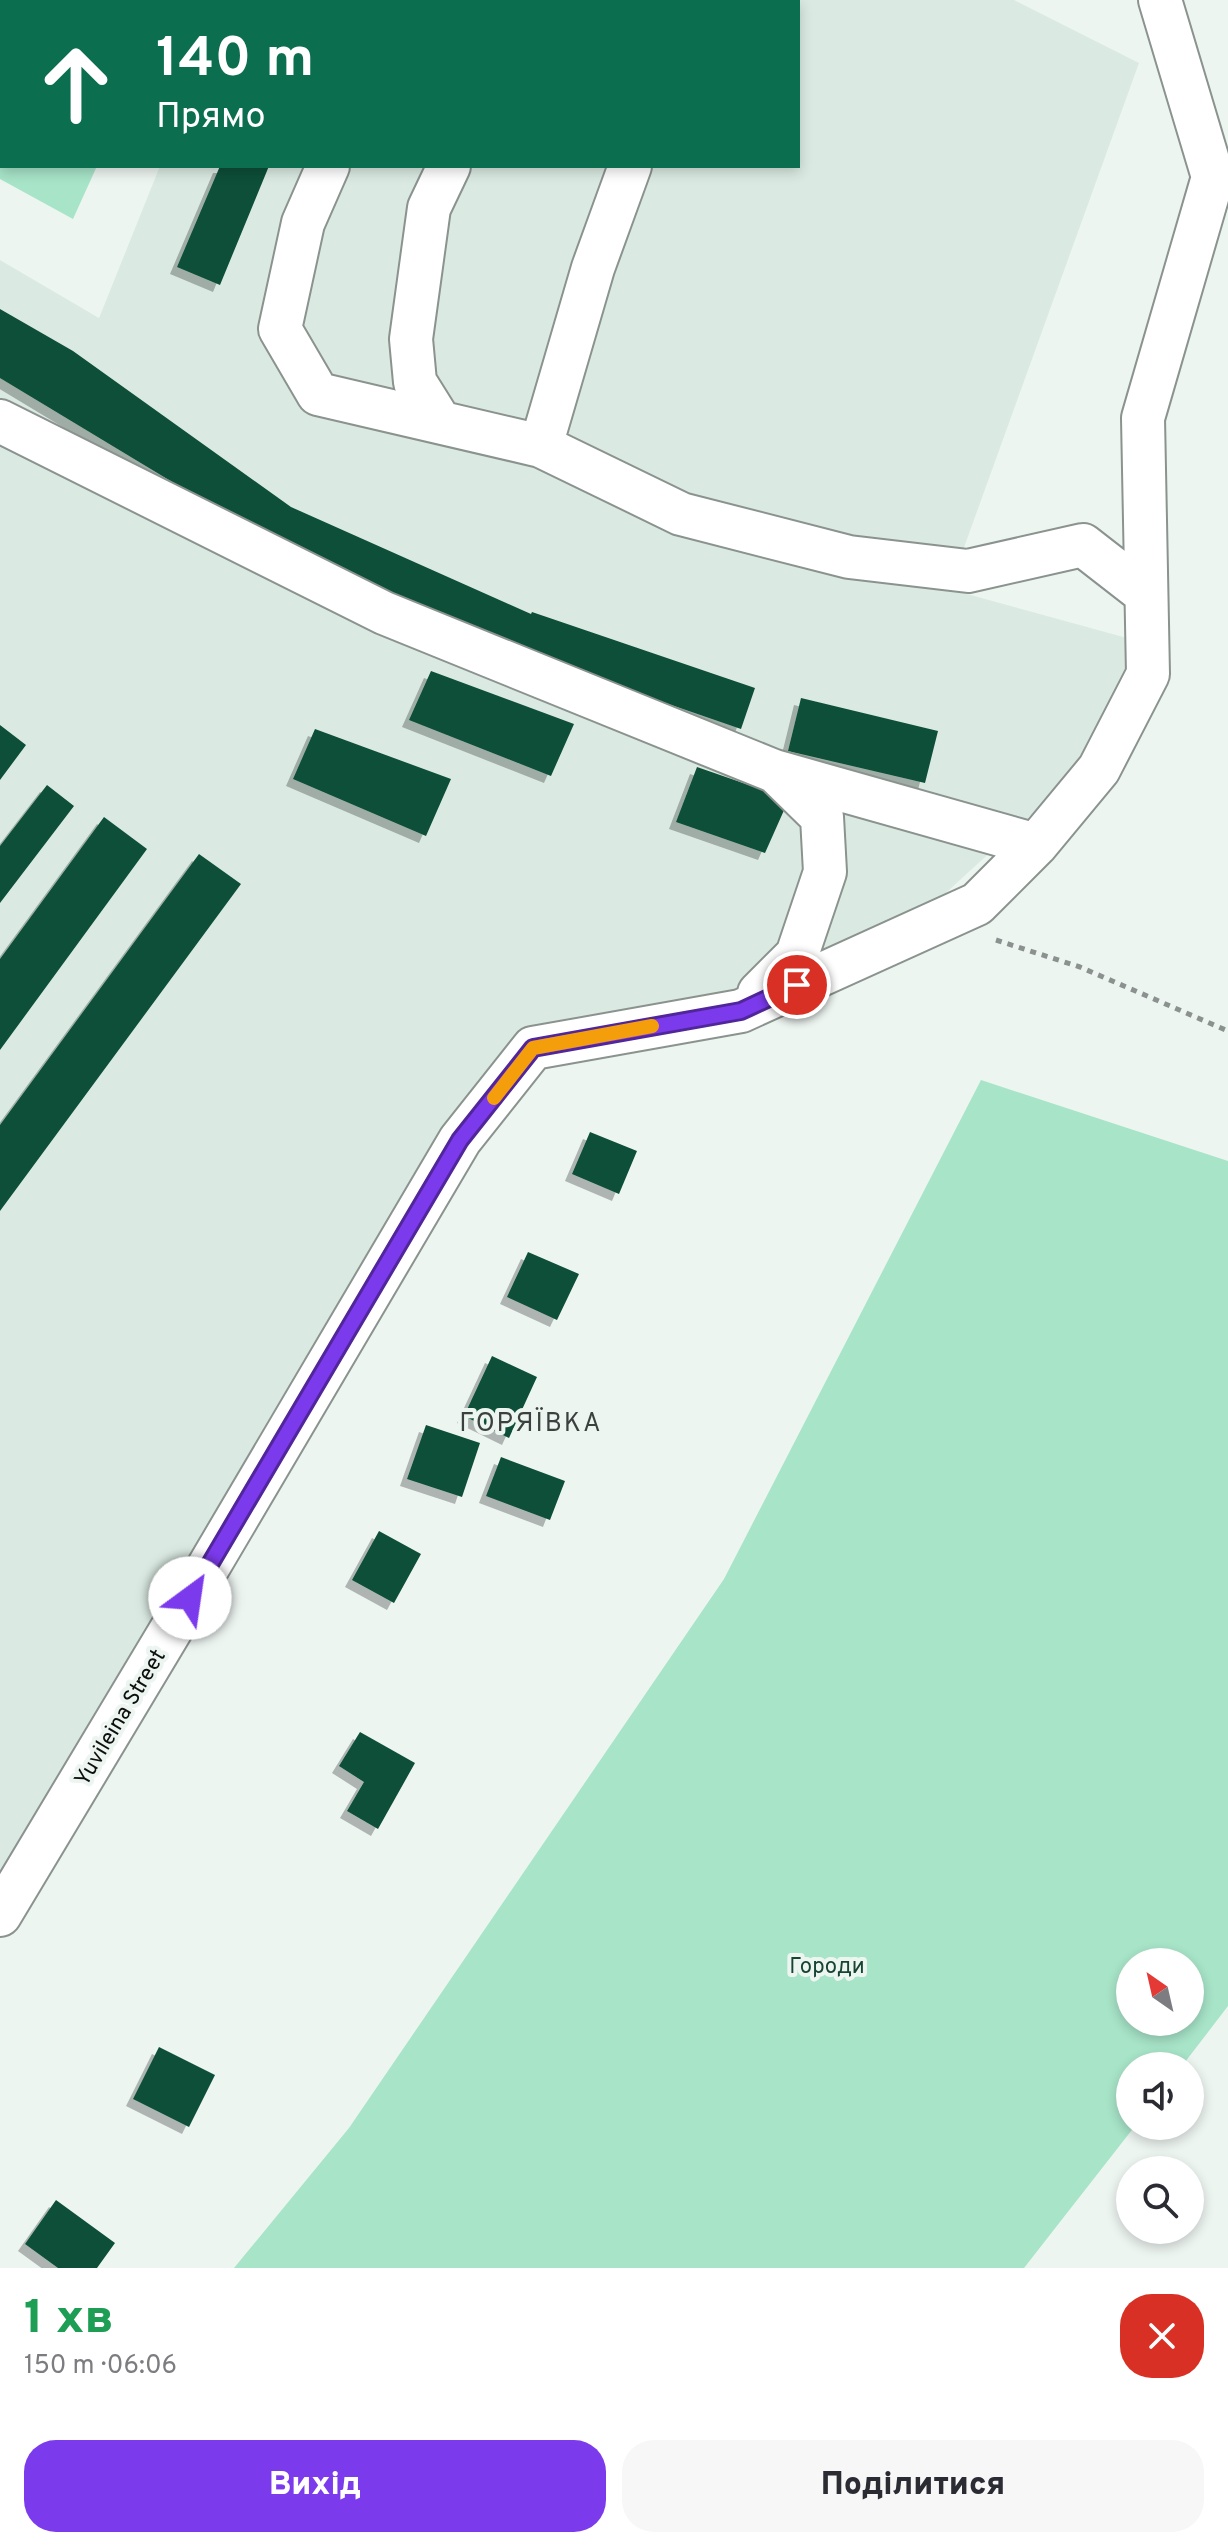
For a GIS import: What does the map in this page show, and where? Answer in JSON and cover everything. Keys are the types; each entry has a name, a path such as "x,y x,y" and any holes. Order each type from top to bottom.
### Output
{"street":[{"name":"Yuvileina Street","path":"0,1915 460,1140 533,1048 741,1011 977,904 1036,845 1099,769 1148,674 1143,418 1213,177 1160,0"},
{"path":"327,168 303,223 280,329 318,394 541,446 681,514 849,557 968,571 1083,545 1146,594"},
{"path":"440,422 415,382 411,339 429,208 448,168"},
{"path":"541,446 593,268 629,168"},
{"path":"0,421 384,613 774,771 1036,845"},
{"path":"741,1011 797,955 825,872 822,817 774,771"}],"path":[{"path":"938,922 1080,967 1228,1031"}],"shaded area":[{"path":"800,0 1014,0 1139,63 949,589 1138,641 1087,764 937,901 732,998 521,1041 0,1885 0,260 99,318 159,168 800,168"}],"green space":[{"path":"0,168 96,168 73,219 0,179"},
{"name":"Городи","path":"981,1080 1228,1161 1228,2006 1193,2052 1116,2052 1116,2140 1124,2140 1024,2268 234,2268 349,2128 724,1579"}],"building":[{"path":"219,168 268,168 220,285 177,267"},
{"path":"0,309 73,351 291,507 531,614 755,688 741,729 518,652 275,544 0,378"},
{"path":"431,671 574,724 551,776 409,720"},
{"path":"801,698 938,731 925,783 788,751"},
{"path":"0,725 26,745 0,780"},
{"path":"315,729 451,779 426,836 293,779"},
{"path":"697,767 789,799 765,853 676,822"},
{"path":"47,785 74,806 0,903 0,846"},
{"path":"104,817 147,849 0,1050 0,959"},
{"path":"199,854 241,884 0,1211 0,1125"},
{"path":"590,1132 637,1151 619,1194 572,1174"},
{"path":"528,1252 579,1274 557,1320 507,1297"},
{"path":"492,1356 537,1377 509,1438 464,1416"},
{"path":"426,1425 480,1443 462,1497 407,1479"},
{"path":"501,1457 565,1481 550,1520 486,1496"},
{"path":"379,1531 421,1554 394,1603 352,1580"},
{"path":"360,1732 415,1763 378,1829 347,1811 364,1782 339,1766"},
{"path":"159,2047 215,2075 189,2127 133,2099"},
{"path":"56,2200 115,2243 97,2268 58,2268 25,2244"}],"slow traffic":[{"path":"494,1098 533,1048 652,1026"}],"district":[{"name":"ГОРЯЇВКА","path":"531,1422"}],"route":[{"path":"190,1598 460,1140 533,1048 741,1011 797,985"}]}
